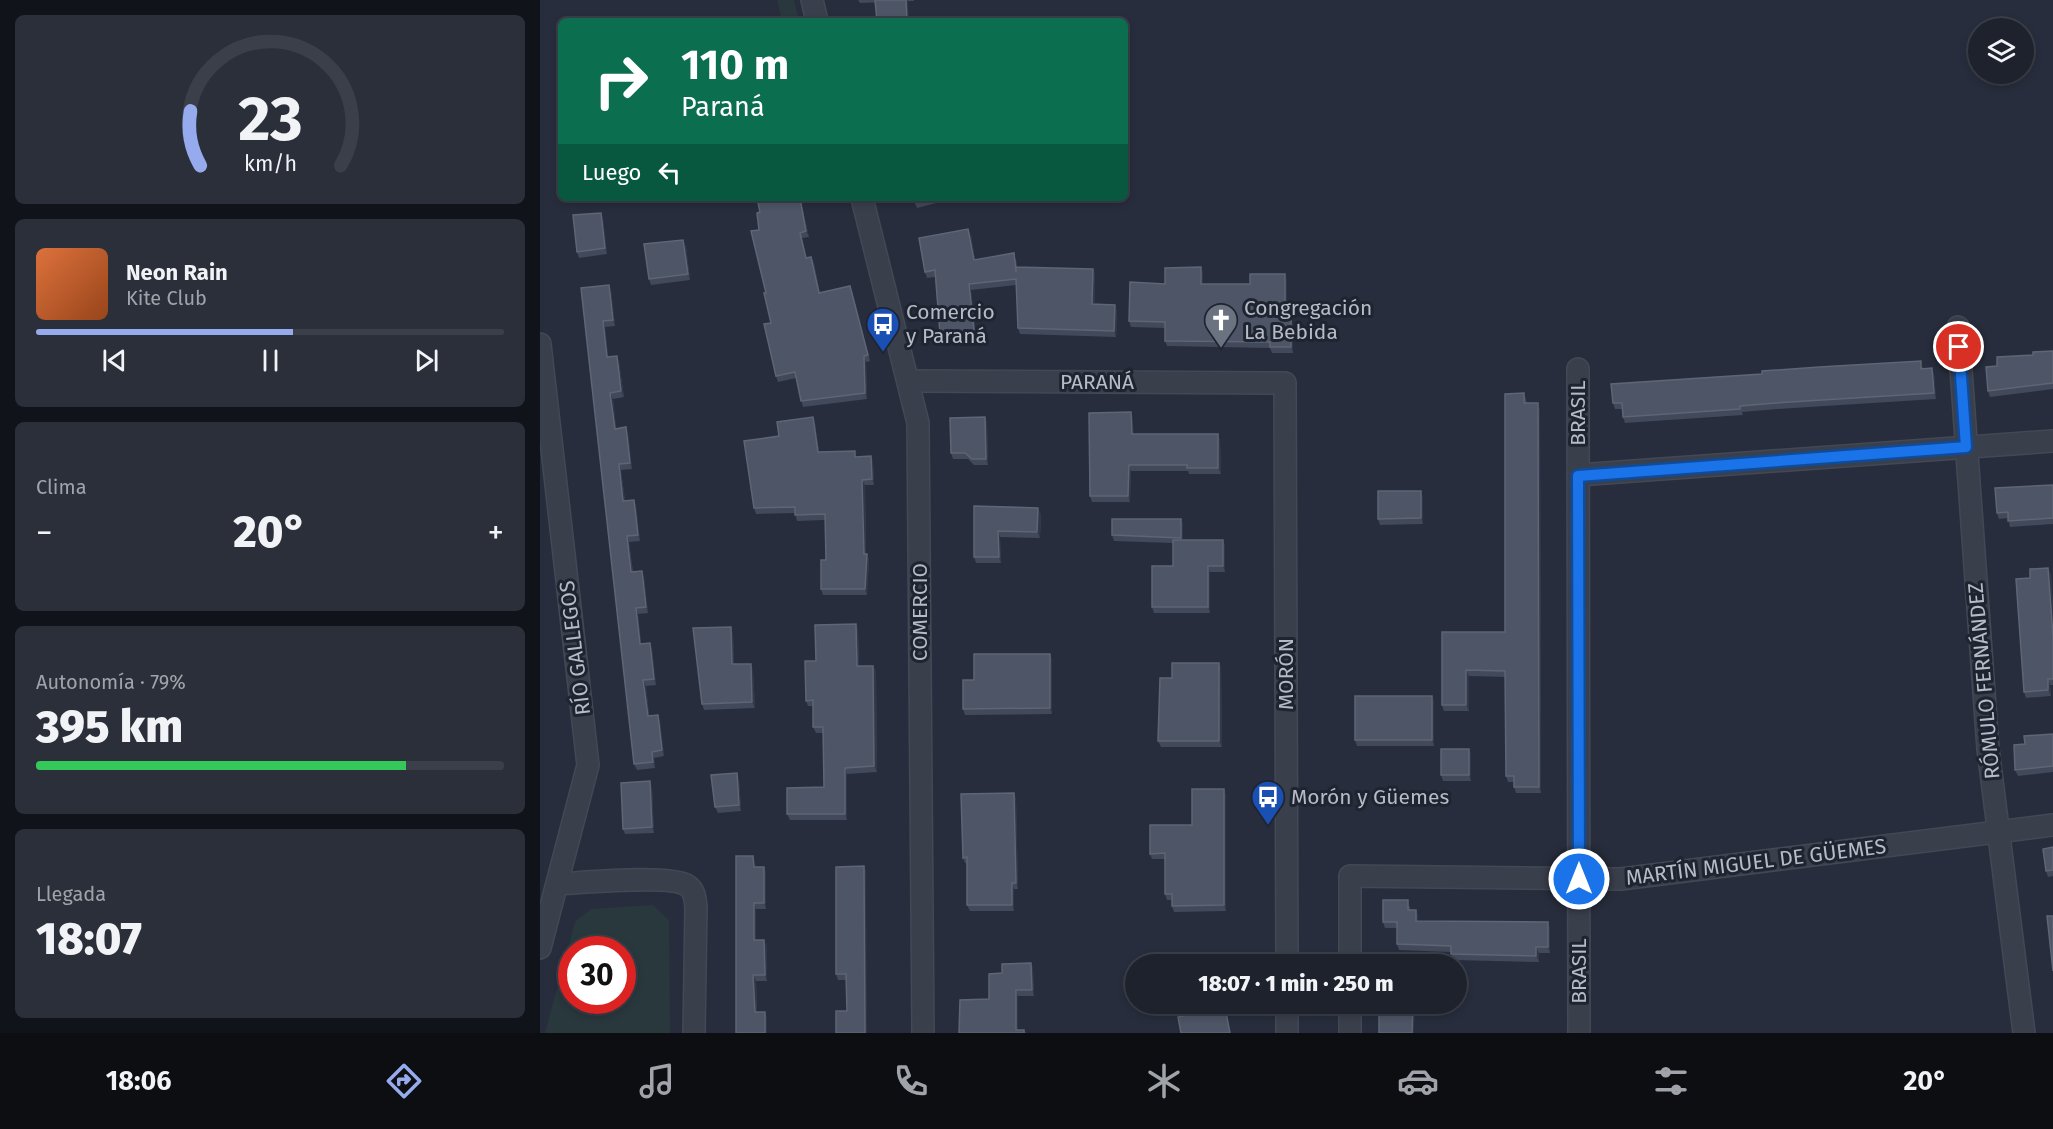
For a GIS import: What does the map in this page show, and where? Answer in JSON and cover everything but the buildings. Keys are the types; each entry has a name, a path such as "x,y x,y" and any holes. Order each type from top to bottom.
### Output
{"street":[{"path":"812,0 817,18"},
{"name":"COMERCIO","path":"863,201 918,423 923,1033"},
{"name":"RÓMULO FERNÁNDEZ","path":"1958,327 1988,748 2025,1033"},
{"name":"RÍO GALLEGOS","path":"540,344 588,765 540,948"},
{"name":"BRASIL","path":"1578,369 1579,1033"},
{"name":"PARANÁ","path":"909,381 1285,382"},
{"name":"MORÓN","path":"1285,382 1287,954"},
{"path":"1578,476 2053,441"},
{"name":"MARTÍN MIGUEL DE GÜEMES","path":"1350,954 1350,876 1621,879 2053,825"},
{"path":"557,884 677,882 687,885 694,893 696,907 694,1033"},
{"path":"1287,1014 1287,1033"},
{"path":"1350,1014 1350,1033"}],"shaded area":[{"path":"777,0 794,0 798,18 781,18"},
{"path":"653,905 669,920 670,1033 545,1033 558,985 558,1014 636,1014 636,936 571,936 575,922 591,909"}],"place":[{"name":"Congregación La Bebida","path":"1221,349"},
{"name":"Comercio y Paraná","path":"883,353"},
{"name":"Morón y Güemes","path":"1268,826"}],"route":[{"path":"1579,879 1578,476 1966,447 1959,347"}]}
